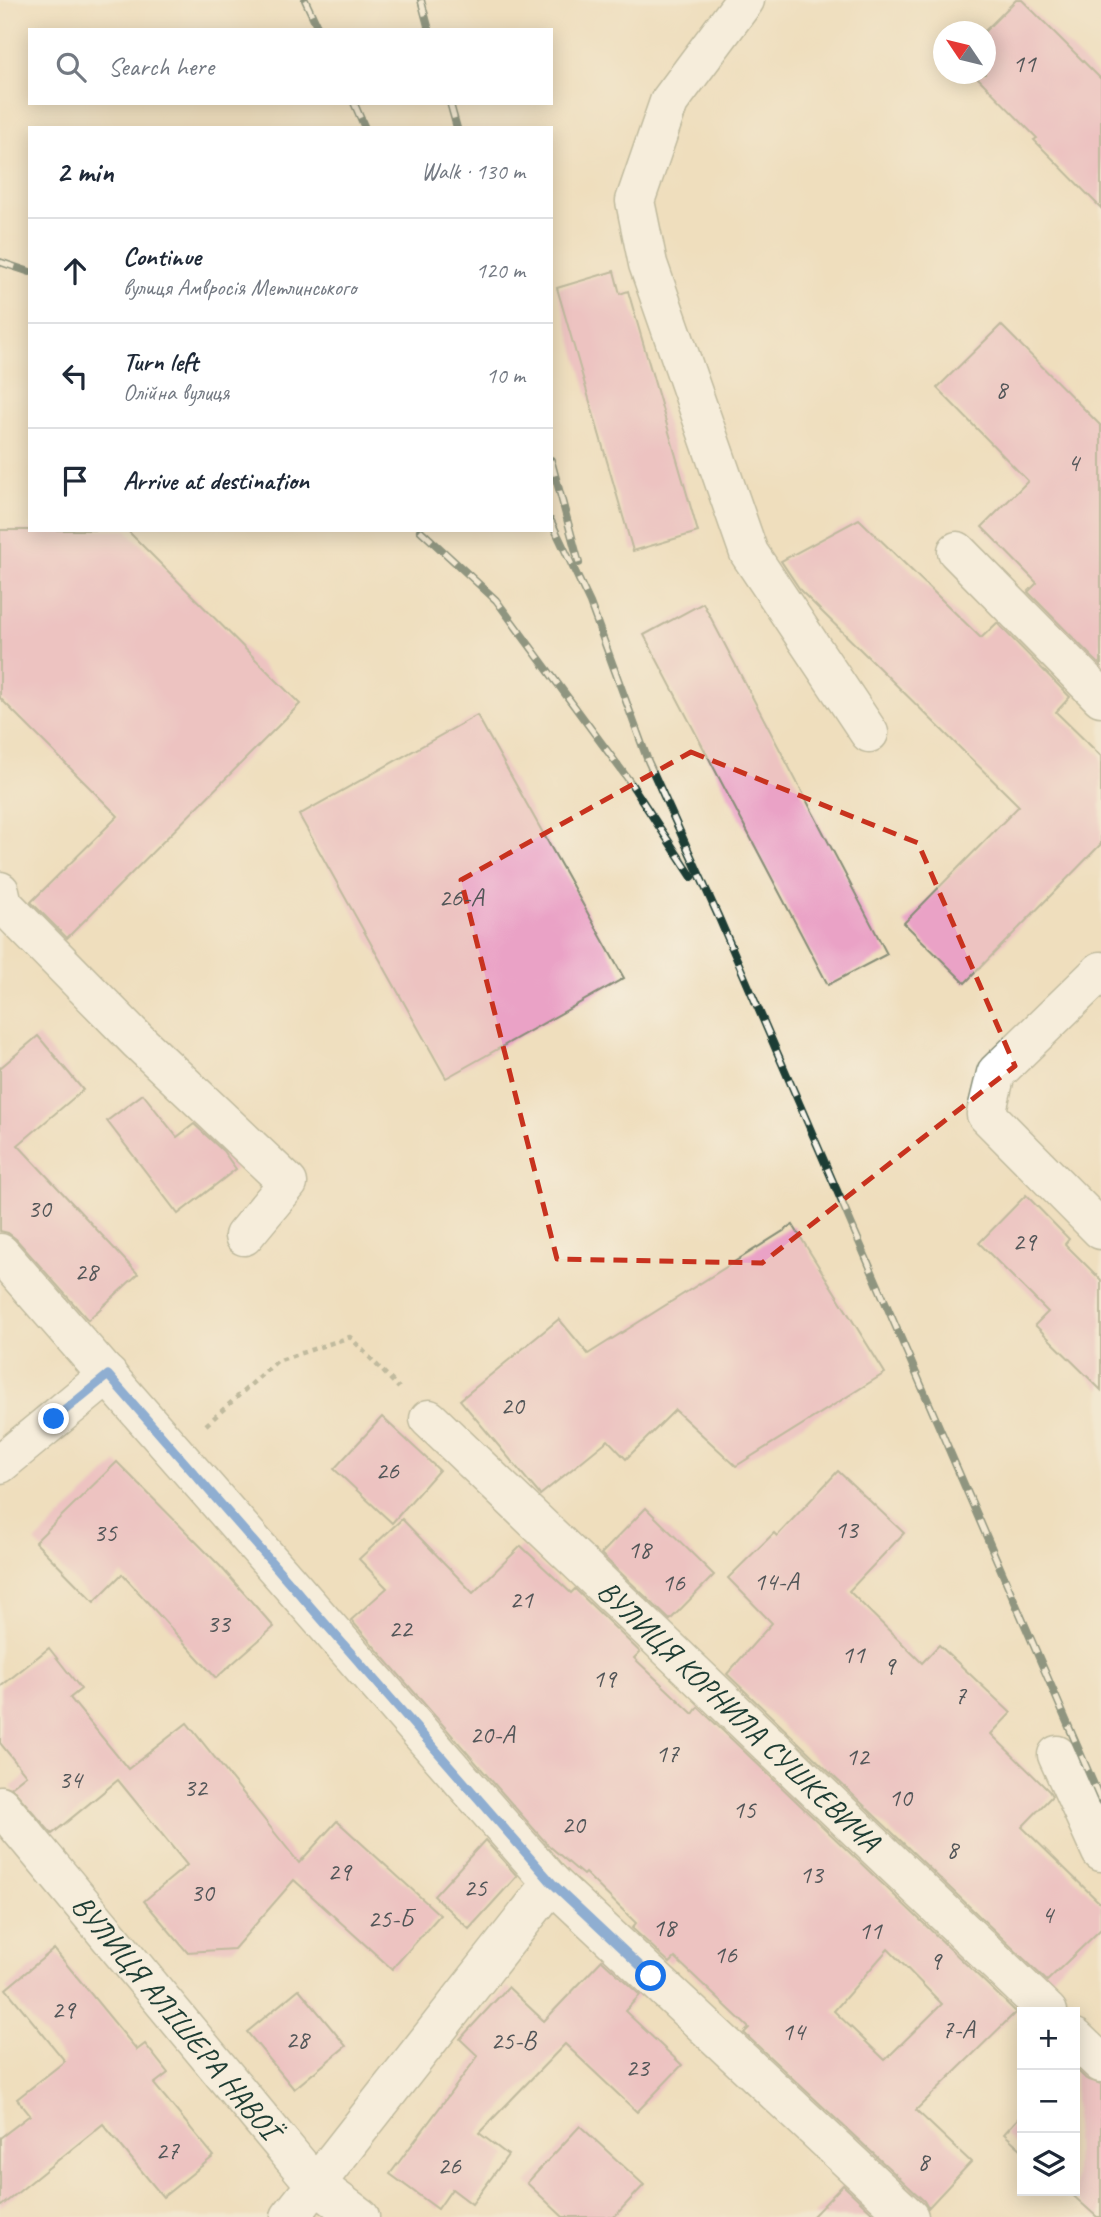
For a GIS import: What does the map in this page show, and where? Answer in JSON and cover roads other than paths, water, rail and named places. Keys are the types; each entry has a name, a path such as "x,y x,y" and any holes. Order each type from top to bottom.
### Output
{"street":[{"path":"744,0 669,102 635,201 648,264 749,553 869,733"},
{"path":"957,551 1101,697"},
{"path":"0,891 3,904 138,1041 288,1183 244,1236"},
{"path":"1101,971 996,1073 986,1114 1101,1230"},
{"path":"0,1253 552,1883 909,2217"},
{"path":"0,1464 108,1375"},
{"name":"ВУЛИЦЯ КОРНИЛА СУШКЕВИЧА","path":"429,1419 1043,2007"},
{"path":"1057,1755 1101,1852"},
{"name":"ВУЛИЦЯ АЛІШЕРА НАВОЇ","path":"0,1805 314,2183 360,2217"},
{"path":"289,2217 552,1883"},
{"path":"1080,2043 1101,2063"}],"railway":[{"path":"305,0 318,28"},
{"path":"421,0 428,28"},
{"path":"355,105 364,126"},
{"path":"451,105 456,126"},
{"path":"0,262 28,271"},
{"path":"553,467 579,563"},
{"path":"553,525 590,603 648,761 719,918 1101,1801"},
{"path":"422,532 496,600 628,779 692,877"}]}
